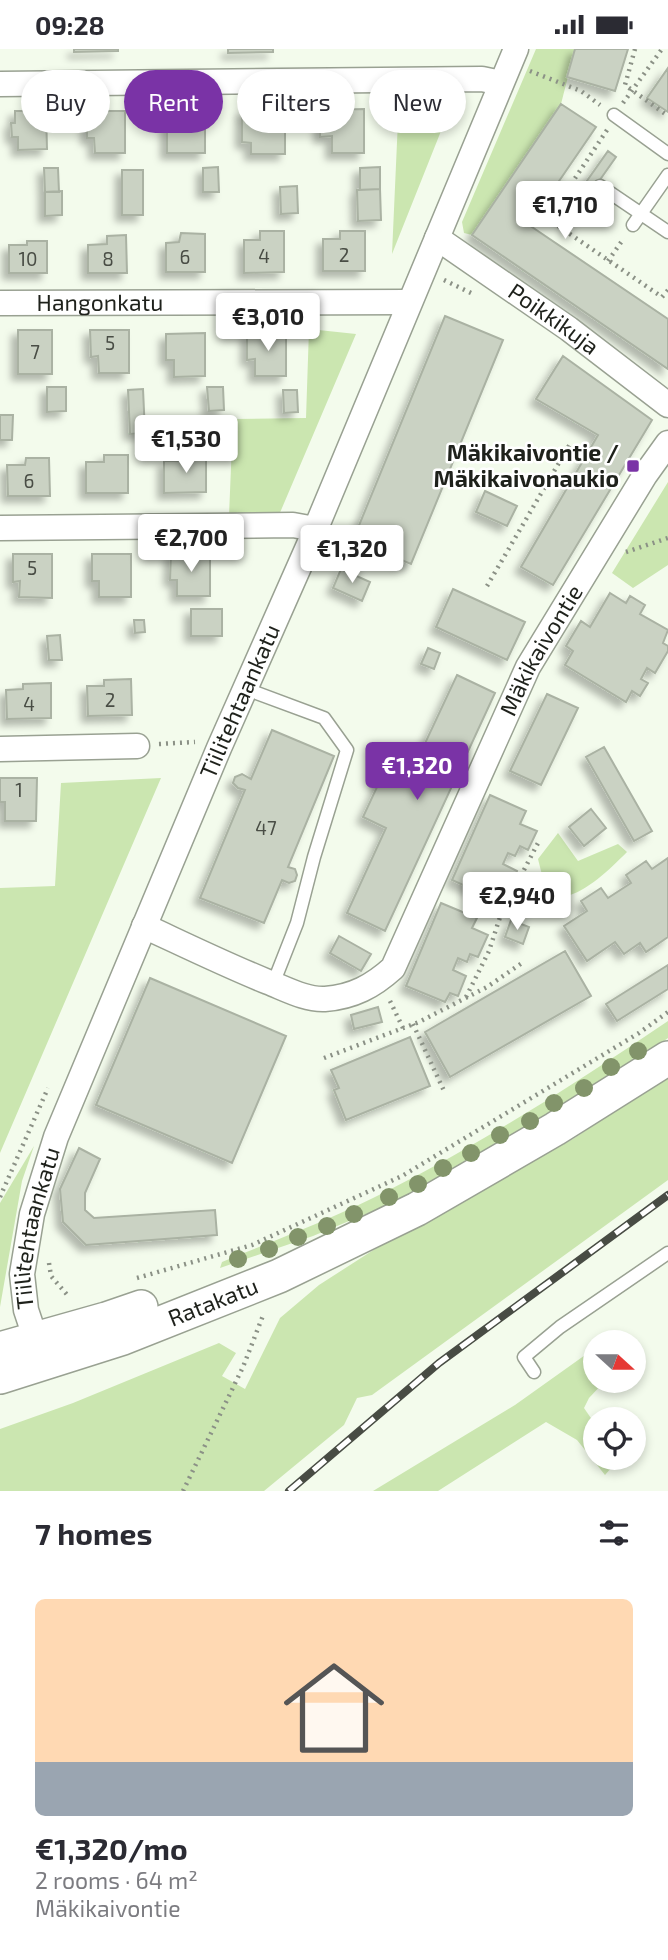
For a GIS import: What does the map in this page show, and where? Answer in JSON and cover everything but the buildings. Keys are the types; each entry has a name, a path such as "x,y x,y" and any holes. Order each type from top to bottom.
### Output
{"main road":[{"name":"Ratakatu","path":"0,1377 35,1337 123,1338 279,1276 416,1209 555,1129 668,1058"},
{"name":"Ratakatu","path":"0,1349 106,1319 416,1209"}],"street":[{"name":"Tiilitehtaankatu","path":"35,1337 22,1274 32,1213 56,1137 516,49"},
{"path":"0,84 482,79 501,83"},
{"name":"Poikkikuja","path":"437,239 569,330 668,405"},
{"name":"Hangonkatu","path":"0,303 409,302"},
{"name":"Mäkikaivontie","path":"144,926 305,996 324,999 358,993 380,980 393,968 528,667 645,475 668,443"},
{"path":"0,528 293,525 315,529"},
{"path":"0,748 137,746"}],"lane":[{"path":"614,115 668,154"},
{"path":"633,225 668,175"},
{"path":"600,187 668,232"},
{"path":"246,689 324,718 347,750 314,856 298,923 273,984"},
{"path":"534,1372 524,1357 560,1327 668,1253"}],"path":[{"path":"635,49 625,85 668,116"},
{"path":"614,115 662,49"},
{"path":"608,261 633,225"},
{"path":"487,586 570,444"},
{"path":"619,554 668,538"},
{"path":"137,746 201,742 219,748"},
{"path":"465,998 489,951 501,914 538,843"},
{"path":"324,1058 413,1024 487,987 522,963"},
{"path":"380,980 403,1028"},
{"path":"127,1281 252,1245 402,1176 639,1033 668,1012"},
{"path":"413,1024 445,1093"},
{"path":"183,1491 243,1367 279,1276"},
{"path":"35,1337 79,1295"}],"green space":[{"path":"536,49 575,49 561,104 472,235 464,233 462,222"},
{"path":"397,133 440,133 392,254"},
{"path":"309,329 356,334 279,515 229,516 233,419 306,418"},
{"path":"668,482 668,565 633,588 612,573"},
{"path":"161,778 0,1153 0,888 55,886 61,783"},
{"path":"558,833 578,861 618,844 627,852 590,885 564,897 544,883 538,859"},
{"path":"668,1021 668,1038 661,1043 516,1133 402,1199 313,1236 220,1268 222,1262 348,1210 461,1151 566,1088"},
{"path":"668,1076 668,1180 372,1395 357,1398 344,1425 264,1491 0,1491 0,1429 73,1403 219,1343 236,1353 222,1376 245,1389 280,1318 319,1285 375,1249 573,1139"},
{"path":"34,1146 22,1181 0,1307 0,1203"},
{"path":"583,1357 583,1393 594,1393 583,1407 583,1448 577,1440 546,1422 438,1491 373,1491 515,1405"}],"railway":[{"path":"289,1491 439,1363 668,1195"}],"place":[{"name":"Mäkikaivontie / Mäkikaivonaukio","path":"633,466"}]}
